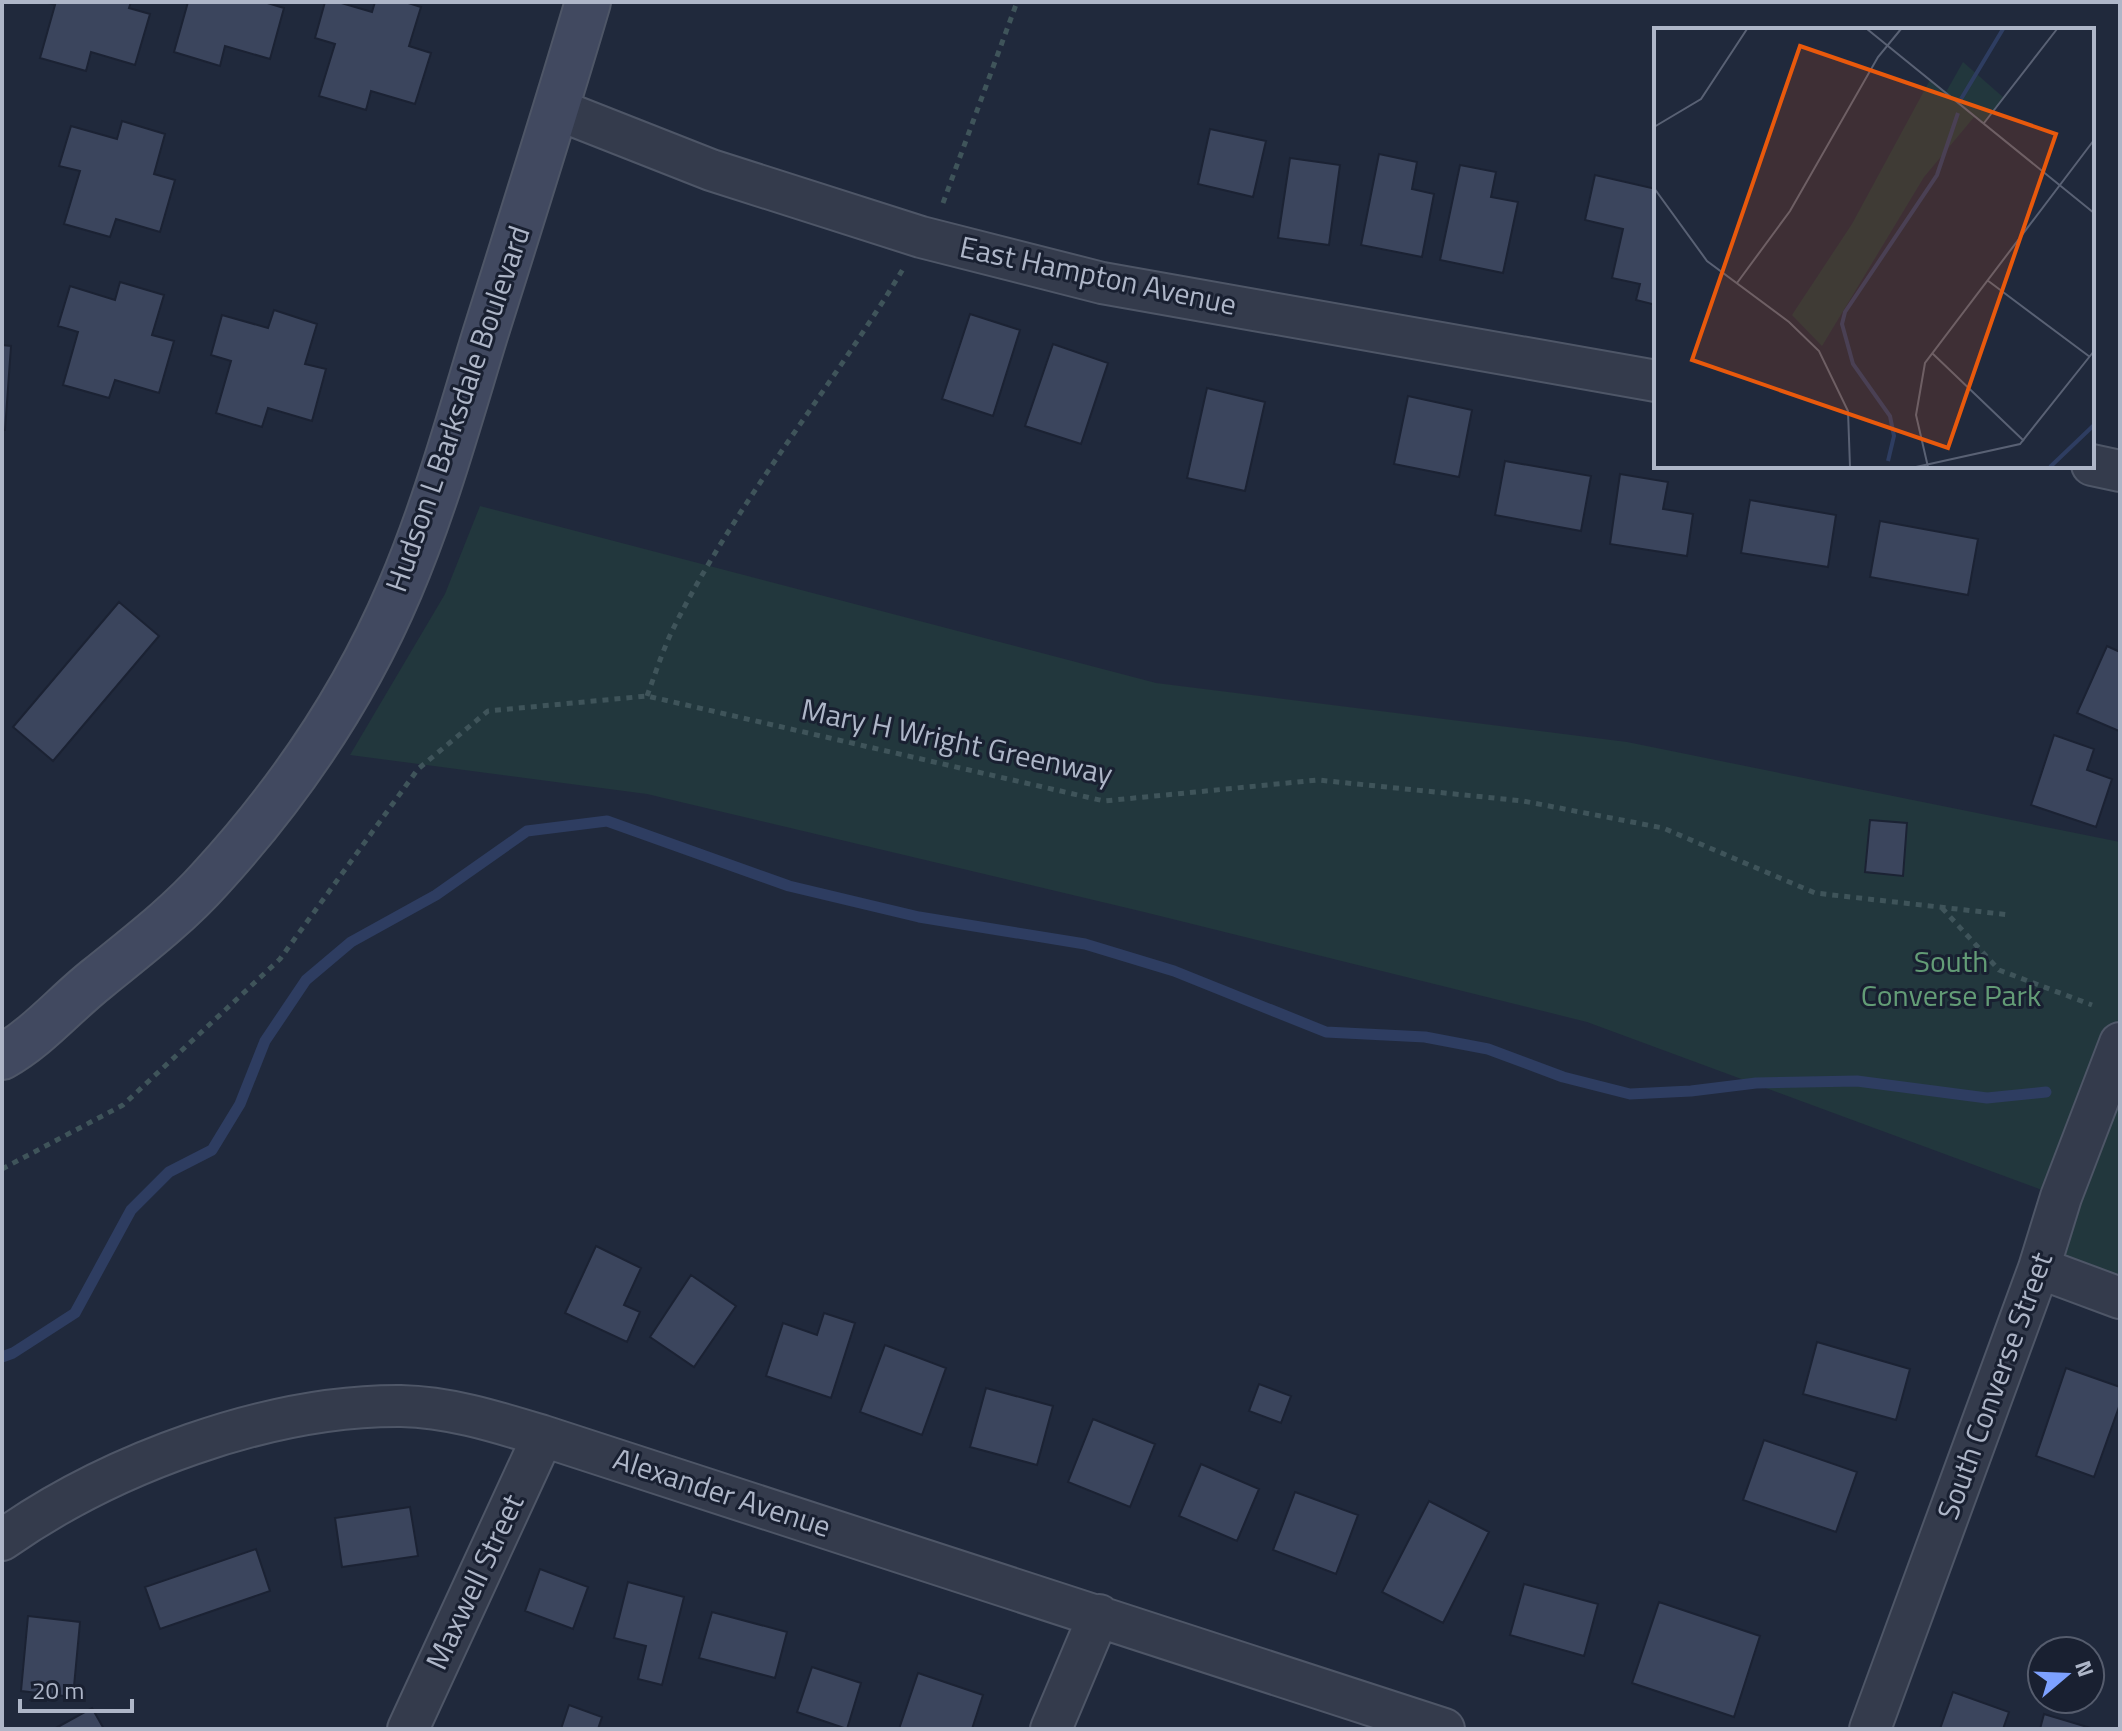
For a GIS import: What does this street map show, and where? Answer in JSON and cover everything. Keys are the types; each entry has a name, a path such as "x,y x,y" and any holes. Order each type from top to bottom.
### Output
{"street":[{"name":"Hudson L Barksdale Boulevard","path":"2,1057 17,1048 143,941 208,881 306,758 361,670 400,589 432,505 588,2"},
{"name":"East Hampton Avenue","path":"556,109 711,170 921,237 1102,283 1654,381"},
{"path":"2094,465 2120,471"},
{"name":"South Converse Street","path":"1870,1729 2039,1268 2061,1197 2120,1043"},
{"path":"2039,1268 2120,1298"},
{"name":"Alexander Avenue","path":"2,1540 89,1487 134,1466 227,1432 339,1408 403,1406 467,1414 1099,1615 1444,1729"},
{"name":"Maxwell Street","path":"408,1729 543,1436"},
{"path":"1051,1729 1099,1615"}],"path":[{"path":"647,696 674,626 713,555 859,340 943,204 1017,2"},
{"name":"Mary H Wright Greenway","path":"2,1169 123,1105 280,959 418,769 488,711 647,696 1104,801 1318,780 1523,801 1663,828 1815,893 2010,915"},
{"path":"1941,908 1999,970 2092,1005"}],"green space":[{"name":"South Converse Park","path":"480,506 1156,683 1627,742 2120,842 2120,1298 2039,1268 2061,1197 1587,1022 1144,912 647,794 350,755 445,594"}],"building":[{"path":"45,2 131,2 129,8 150,14 135,65 91,52 86,71 40,58 55,5"},
{"path":"188,2 264,2 284,8 270,59 225,46 220,66 174,52"},
{"path":"325,2 338,2 372,12 375,2 405,2 421,7 409,46 431,53 415,104 371,91 366,110 319,96 335,44 315,38"},
{"path":"122,121 165,134 154,174 175,180 160,232 116,219 110,237 64,224 80,171 59,166 71,126 117,139"},
{"path":"1210,129 1266,141 1253,197 1198,184"},
{"path":"1379,154 1417,162 1412,189 1434,194 1422,257 1361,245"},
{"path":"1290,158 1340,165 1329,245 1278,238"},
{"path":"1460,165 1496,172 1491,197 1518,202 1503,273 1440,260"},
{"path":"1595,175 1654,189 1654,304 1636,300 1640,284 1612,278 1623,229 1585,220"},
{"path":"120,282 164,295 152,335 174,341 159,393 115,380 109,398 63,385 78,332 58,326 70,286 115,300"},
{"path":"274,310 317,324 305,364 326,369 312,421 268,408 262,427 216,413 231,361 211,355 222,315 268,328"},
{"path":"970,314 1020,330 993,416 942,399"},
{"path":"1053,344 1108,363 1081,444 1025,426"},
{"path":"2,345 11,346 5,430 2,430"},
{"path":"1207,388 1265,402 1245,491 1187,478"},
{"path":"1408,396 1472,410 1459,477 1394,464"},
{"path":"1505,461 1591,476 1581,531 1495,515"},
{"path":"1620,474 1668,482 1663,509 1693,514 1687,556 1610,544"},
{"path":"1750,500 1836,515 1828,567 1741,553"},
{"path":"1880,521 1978,539 1968,595 1870,577"},
{"path":"119,602 159,636 53,761 13,727"},
{"path":"2107,646 2120,652 2119,731 2077,713"},
{"path":"2054,735 2094,749 2087,770 2112,779 2096,827 2031,805"},
{"path":"1870,820 1907,823 1903,876 1865,872"},
{"path":"596,1246 641,1268 624,1305 640,1312 627,1342 565,1313"},
{"path":"691,1275 736,1306 694,1367 650,1337"},
{"path":"824,1313 855,1323 831,1398 766,1376 783,1323 817,1335"},
{"path":"1817,1342 1910,1369 1896,1420 1803,1394"},
{"path":"885,1345 946,1368 922,1435 860,1412"},
{"path":"2066,1368 2120,1387 2120,1404 2094,1477 2036,1456"},
{"path":"1259,1384 1291,1396 1281,1423 1249,1411"},
{"path":"986,1388 1053,1406 1037,1465 970,1447"},
{"path":"1093,1419 1155,1444 1130,1507 1068,1482"},
{"path":"1764,1440 1857,1472 1836,1532 1743,1500"},
{"path":"1201,1464 1259,1489 1237,1541 1179,1516"},
{"path":"1295,1492 1358,1515 1336,1574 1273,1550"},
{"path":"1429,1501 1489,1532 1443,1623 1382,1592"},
{"path":"410,1507 418,1556 342,1567 335,1518"},
{"path":"256,1549 270,1591 160,1629 145,1587"},
{"path":"540,1569 588,1587 573,1629 525,1611"},
{"path":"628,1582 684,1597 662,1685 638,1679 646,1646 614,1638"},
{"path":"1524,1584 1598,1604 1584,1656 1510,1635"},
{"path":"1659,1602 1760,1636 1734,1717 1632,1683"},
{"path":"712,1612 787,1632 775,1678 699,1658"},
{"path":"28,1616 80,1622 73,1697 21,1691"},
{"path":"812,1667 861,1683 847,1729 797,1712"},
{"path":"918,1673 983,1695 972,1729 899,1729"},
{"path":"1953,1692 2009,1712 2003,1729 1940,1729"},
{"path":"569,1705 602,1717 598,1729 561,1729"},
{"path":"92,1708 104,1729 54,1729"},
{"path":"2044,1715 2047,1715 2094,1729 2040,1729"}],"waterway":[{"path":"2,1357 75,1313 131,1210 169,1172 212,1150 240,1104 265,1041 306,980 351,942 436,895 527,831 607,821 789,886 919,917 1085,944 1174,971 1326,1032 1425,1037 1488,1049 1563,1077 1630,1094 1756,1083 1857,1081 1987,1098 2046,1092"}]}
